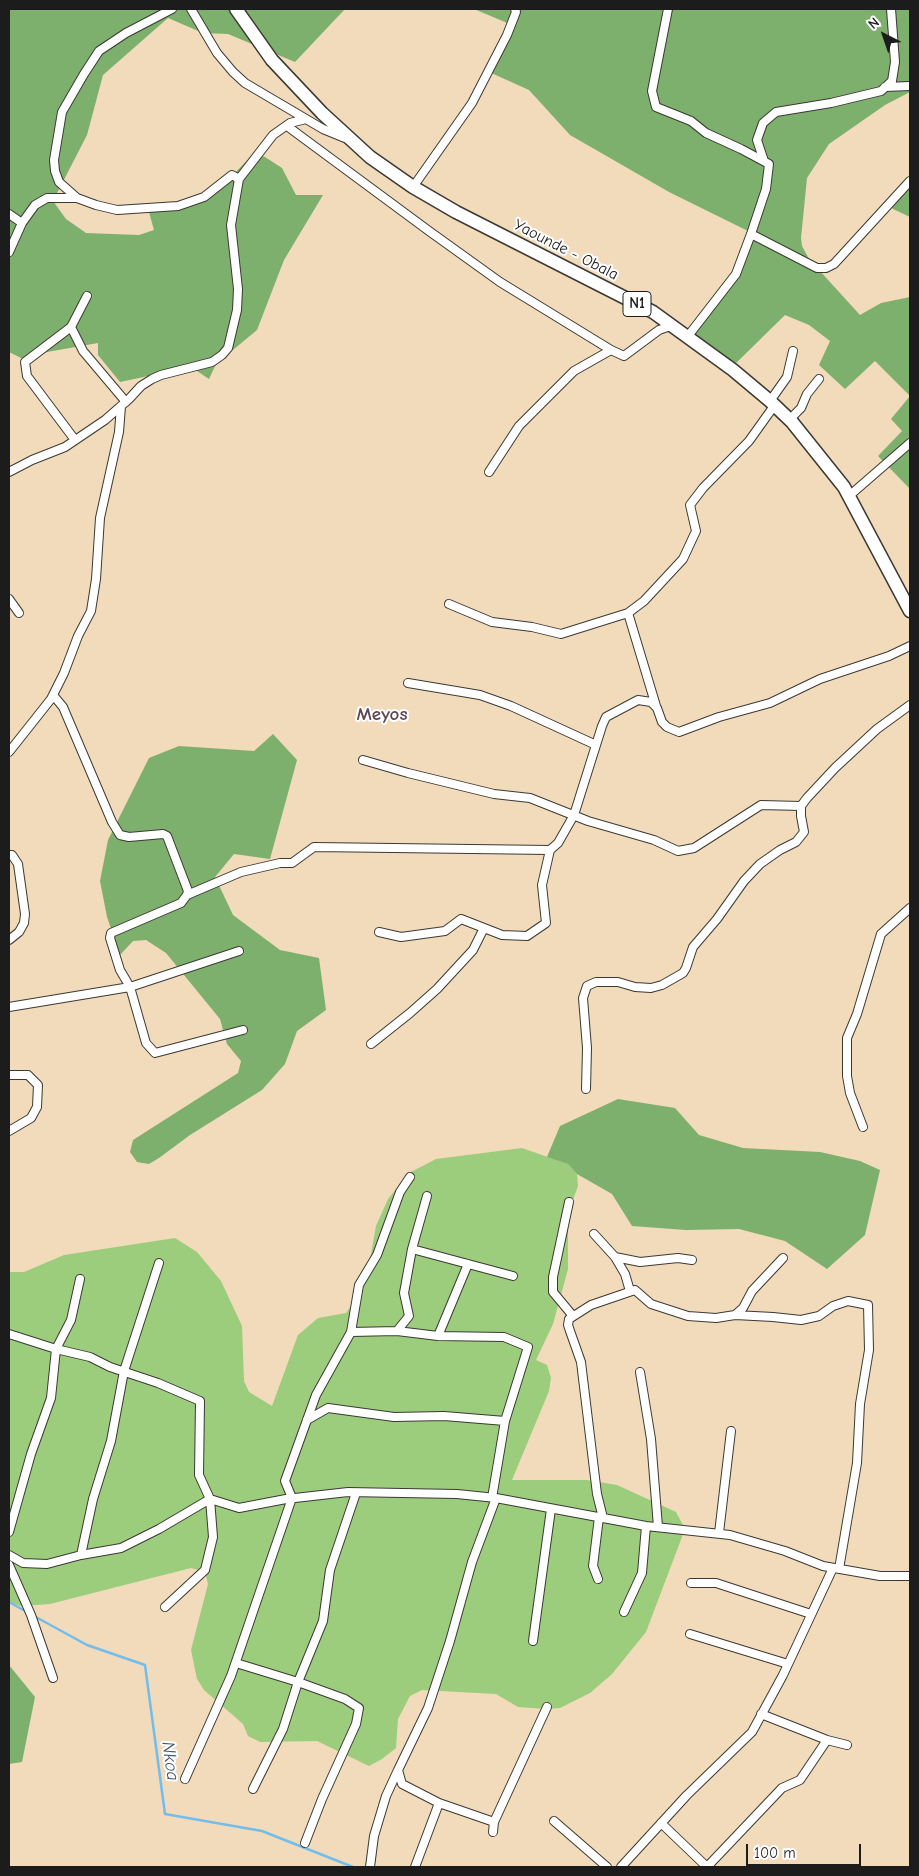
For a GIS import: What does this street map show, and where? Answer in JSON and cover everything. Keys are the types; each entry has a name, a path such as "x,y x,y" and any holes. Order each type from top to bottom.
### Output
{"highway":[{"name":"Yaounde - Obala","path":"236,9 272,60 322,113 370,157 412,187 653,312 733,370 790,420 849,496 910,611"}],"street":[{"path":"77,198 59,182 55,170 54,160 62,112 100,51 126,33 172,9"},
{"path":"191,9 217,53 233,72 252,87 323,130 352,141"},
{"path":"412,187 472,103 507,35 516,12 515,9"},
{"path":"668,9 652,91 656,107 691,121 706,133 769,164 766,189 736,274 688,336"},
{"path":"764,162 757,140 763,122 776,112 881,91 892,81 895,62 891,9"},
{"path":"886,87 910,86"},
{"path":"9,472 32,460 65,447 76,440 152,379 212,362 228,348 237,310 238,289 231,224 239,179 273,135 287,126 306,119"},
{"path":"287,126 500,282 611,350 624,356 659,330 673,325"},
{"path":"9,252 22,224 35,205 47,198 77,198 117,210 178,206 204,197 232,175 239,179"},
{"path":"751,234 817,268 826,268 834,264 910,182"},
{"path":"9,214 22,224"},
{"path":"76,440 26,376 25,362 70,327 87,296"},
{"path":"9,752 53,695 64,673 78,636 91,611 96,579 100,518 119,432 123,404 83,351 70,327"},
{"path":"489,472 519,426 574,371 611,350"},
{"path":"449,604 492,622 532,626 561,634 628,613 644,601 683,559 696,531 690,505 703,488 749,441 787,377 793,351"},
{"path":"790,420 801,408 807,394 819,378"},
{"path":"849,496 910,443"},
{"path":"9,599 19,613"},
{"path":"628,613 662,722 667,727 679,732 719,717 770,703 820,679 889,656 910,646"},
{"path":"408,683 480,695 511,706 596,744"},
{"path":"53,695 63,708 112,822 120,835 129,837 163,834 167,836 184,879 188,895"},
{"path":"379,932 401,937 445,931 462,919 502,935 527,936 546,923 542,885 550,850 558,843 574,815 606,717 638,700 651,702 657,708"},
{"path":"586,1089 583,998 587,986 596,982 618,982 635,987 651,988 662,985 683,973 693,946 717,919 744,881 760,864 780,850 796,842 804,832 801,806 835,768 877,729 910,704"},
{"path":"363,760 494,794 530,798 588,821 654,840 678,851 694,848 761,805 801,806"},
{"path":"243,1030 155,1053 146,1043 130,987 120,970 110,938 111,933 182,903 188,895 241,872 280,863 292,863 314,847 550,850"},
{"path":"9,855 18,864 25,914 24,923 19,932 9,940"},
{"path":"864,1127 850,1093 847,1076 846,1038 857,1014 881,934 910,908"},
{"path":"371,1044 437,989 473,950 484,928"},
{"path":"9,1007 130,987 239,952"},
{"path":"9,1076 28,1075 38,1084 37,1107 31,1118 9,1131"},
{"path":"185,1779 236,1663 292,1498 285,1481 316,1395 351,1332 360,1285 377,1255 400,1192 410,1177"},
{"path":"397,1331 409,1316 404,1293 412,1249 427,1196"},
{"path":"569,1202 553,1277 553,1292 573,1316"},
{"path":"594,1234 615,1257 625,1274 630,1291"},
{"path":"412,1249 513,1276"},
{"path":"615,1257 640,1262 678,1258 692,1260"},
{"path":"735,1315 744,1308 752,1291 783,1258"},
{"path":"81,1554 93,1499 111,1441 124,1371 159,1263"},
{"path":"438,1336 468,1264"},
{"path":"9,1532 31,1454 51,1398 56,1349 71,1320 80,1279"},
{"path":"598,1580 593,1566 601,1518 582,1362 568,1324 570,1319 591,1305 635,1290 651,1304 688,1316 716,1318 735,1315 801,1320 819,1316 833,1306 848,1301 868,1305 869,1350 860,1404 857,1463 836,1568 752,1732 687,1795 621,1867"},
{"path":"351,1332 397,1331 438,1336 504,1337 528,1347 505,1421 494,1498 472,1562 450,1641 428,1708 386,1796 374,1836 370,1867"},
{"path":"9,1334 56,1349 90,1357 200,1401 199,1475 210,1499 213,1537 205,1570 165,1607"},
{"path":"640,1372 651,1439 658,1527"},
{"path":"307,1420 328,1408 394,1417 444,1416 505,1421"},
{"path":"720,1533 731,1431"},
{"path":"9,1555 23,1563 47,1564 81,1554 121,1548 160,1529 210,1499 239,1508 292,1498 356,1493 457,1494 494,1498 646,1526 720,1533 785,1551 824,1566 880,1576 910,1576"},
{"path":"254,1789 283,1730 298,1682 323,1621 330,1570 356,1493"},
{"path":"533,1641 552,1509"},
{"path":"624,1612 642,1572 646,1526"},
{"path":"9,1564 31,1615 53,1678"},
{"path":"691,1583 716,1583 811,1614"},
{"path":"690,1634 788,1664"},
{"path":"236,1663 298,1682 344,1699 359,1708 356,1724 322,1799 305,1843"},
{"path":"493,1832 494,1822 547,1707"},
{"path":"761,1714 827,1740 847,1744"},
{"path":"661,1823 707,1867 782,1788 800,1780 827,1740"},
{"path":"398,1770 402,1784 439,1804 494,1822"},
{"path":"415,1867 439,1804"},
{"path":"554,1821 607,1867"}],"green space":[{"path":"9,9 345,9 295,62 228,34 203,33 168,18 103,75 87,135 53,201 66,219 86,233 139,235 154,230 147,205 175,205 203,196 233,175 254,153 265,157 282,168 296,195 323,195 284,260 257,330 216,364 209,379 191,367 120,382 98,355 98,343 47,352 25,360 9,352"},
{"path":"474,9 910,9 910,92 885,105 829,144 807,178 801,238 802,246 809,259 860,315 881,303 910,297 910,396 875,361 845,389 819,365 830,341 809,325 785,315 730,369 691,338 736,274 750,232 669,192 570,135 529,90 489,72 512,25"},
{"path":"910,183 910,217 893,209 889,203"},
{"path":"910,396 910,489 878,456 902,431 891,419"},
{"path":"273,734 297,760 270,859 234,854 215,877 233,915 280,950 319,958 326,1010 297,1031 285,1064 262,1090 190,1135 149,1164 137,1162 130,1152 133,1140 238,1073 241,1061 227,1044 220,1019 166,953 146,940 133,941 120,955 107,917 100,881 108,840 149,758 179,746 254,751"},
{"path":"618,1099 675,1108 699,1135 743,1148 820,1152 860,1161 880,1170 865,1235 827,1269 785,1241 739,1229 686,1230 632,1226 612,1194 577,1174 568,1164 547,1157 560,1126"},
{"path":"522,1148 568,1164 577,1174 578,1186 568,1214 568,1269 553,1324 536,1360 547,1365 551,1378 549,1391 512,1480 587,1480 617,1485 676,1512 685,1529 646,1632 612,1674 590,1693 560,1708 518,1707 496,1694 422,1690 410,1696 398,1719 396,1748 369,1766 317,1741 260,1742 248,1736 243,1724 204,1690 197,1679 191,1650 208,1584 205,1572 191,1568 50,1604 21,1606 9,1602 9,1272 24,1272 64,1255 175,1238 197,1252 221,1281 242,1326 244,1381 249,1392 272,1406 298,1335 318,1318 346,1313 353,1303 367,1276 376,1226 388,1199 409,1173 436,1159"},
{"path":"9,1665 35,1697 22,1762 9,1764"}],"waterway":[{"name":"Nkoa","path":"9,1602 27,1612"},
{"name":"Nkoa","path":"34,1616 87,1645 145,1665 165,1814 262,1831 353,1867"}],"district":[{"name":"Meyos","path":"382,715"}]}
